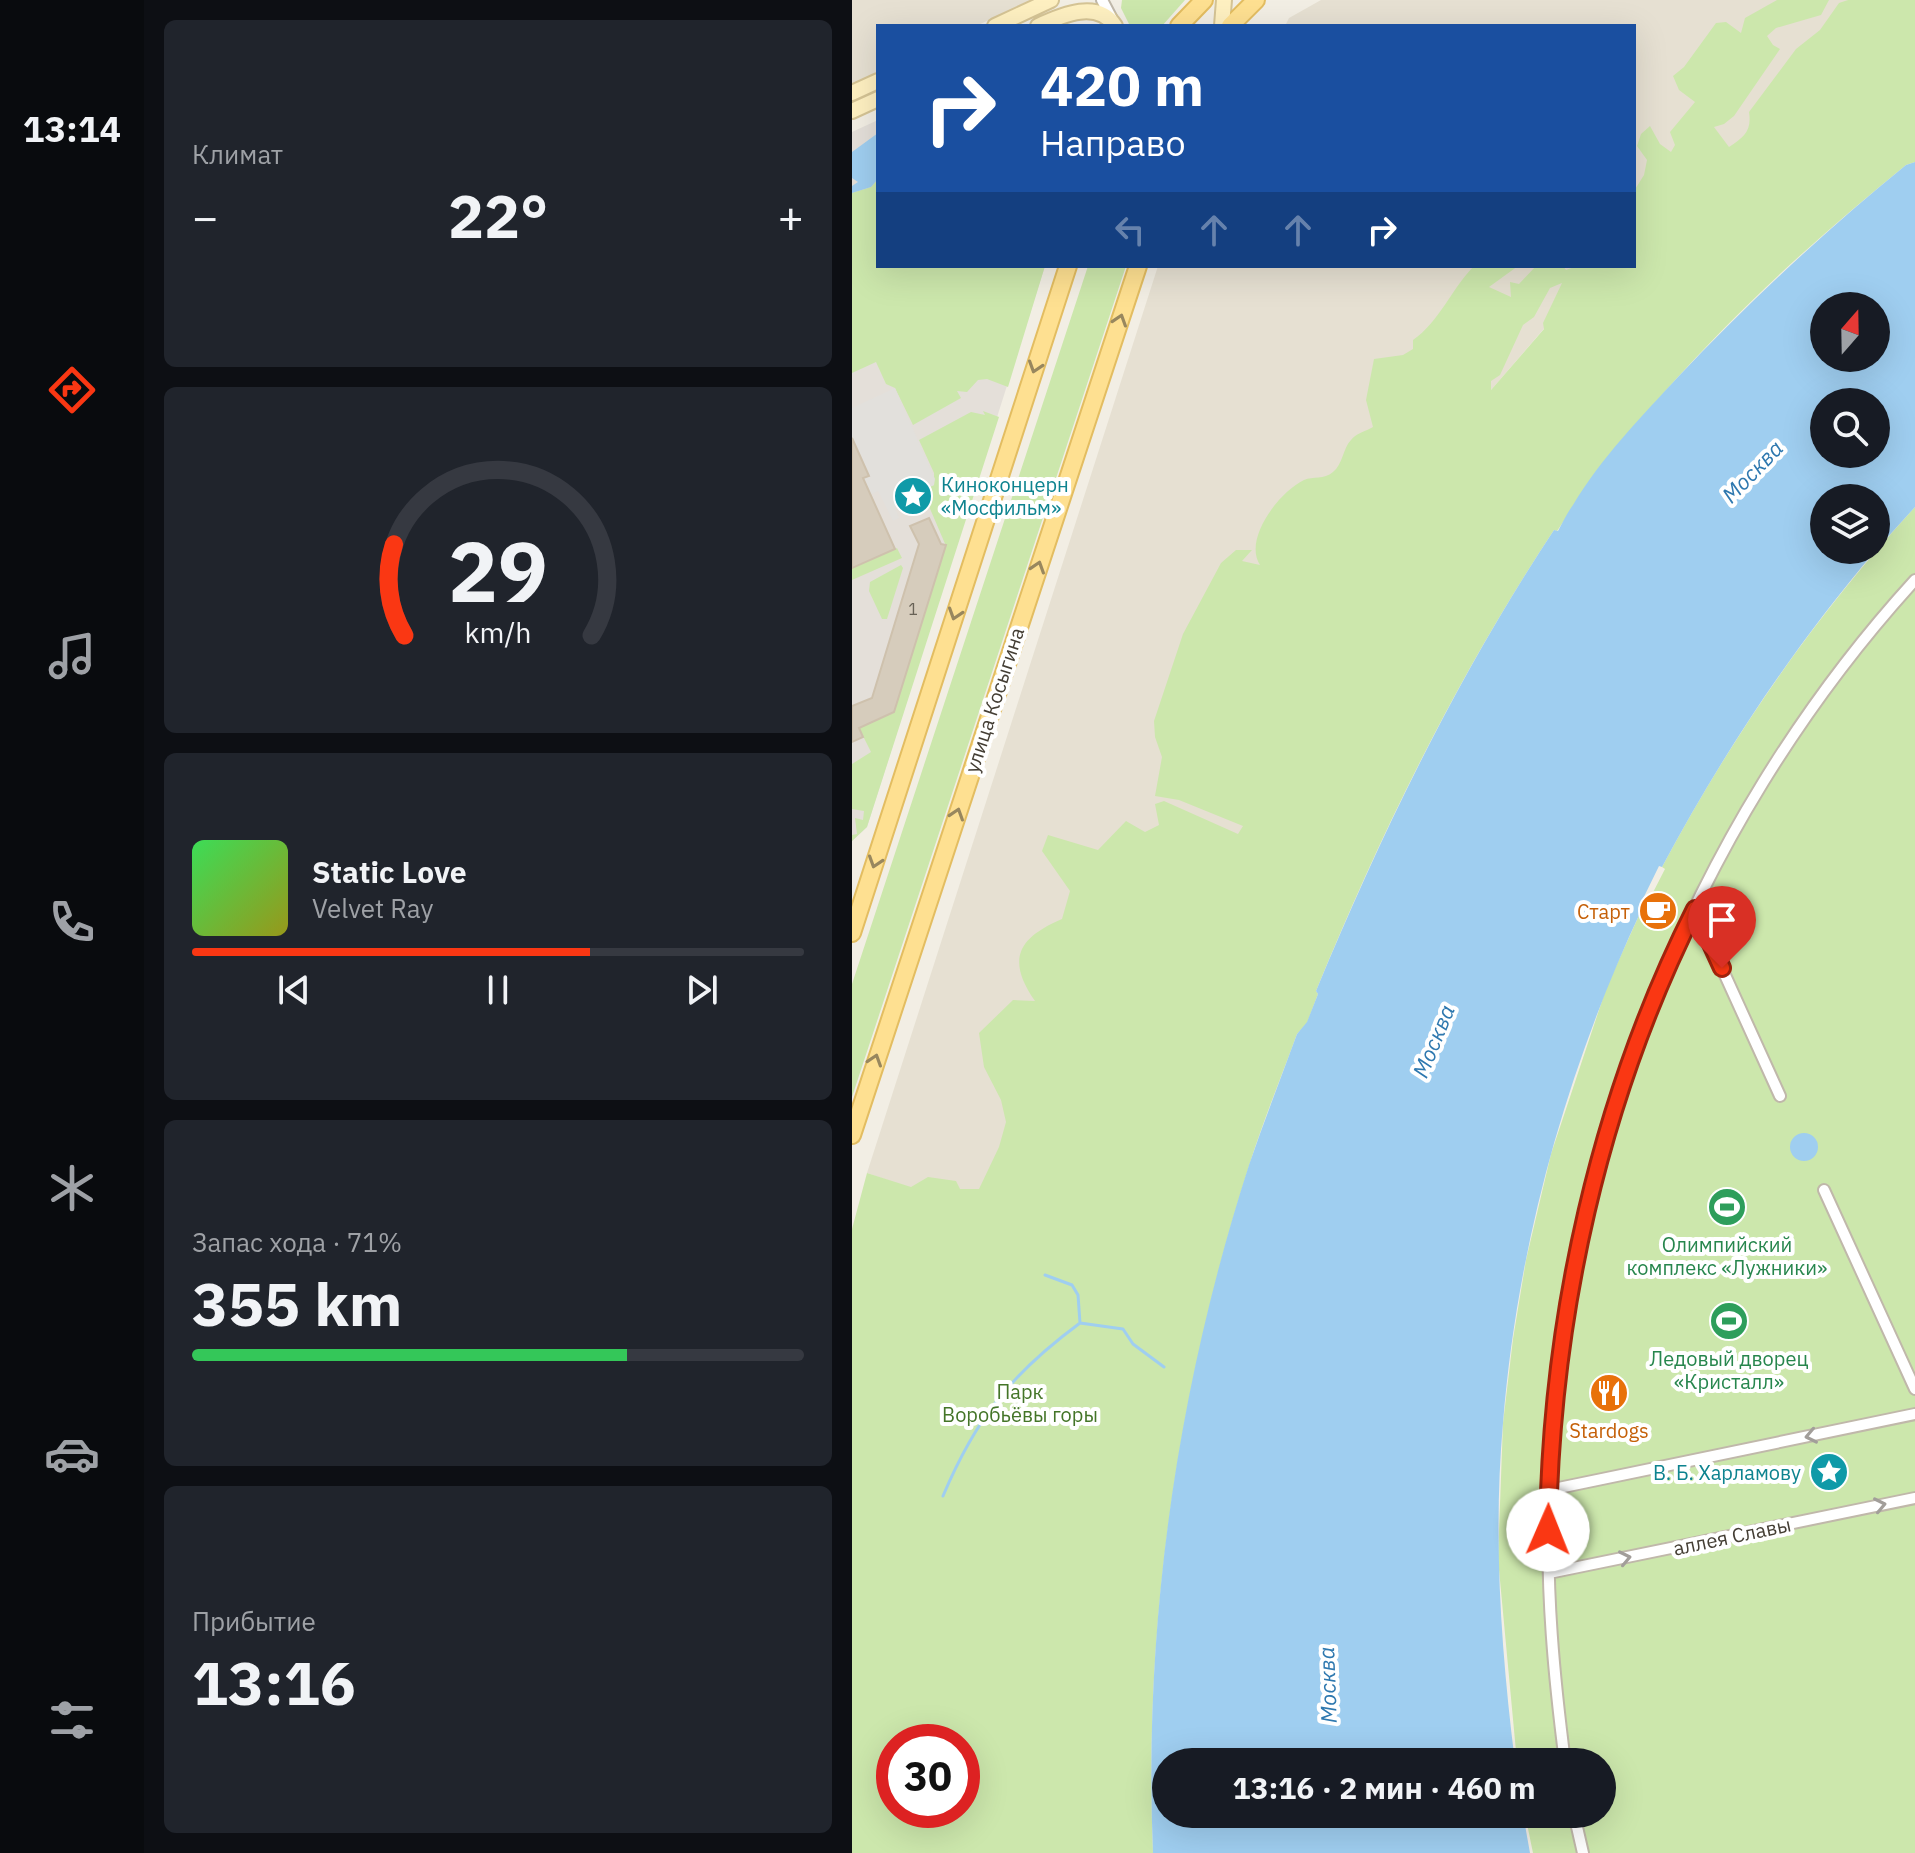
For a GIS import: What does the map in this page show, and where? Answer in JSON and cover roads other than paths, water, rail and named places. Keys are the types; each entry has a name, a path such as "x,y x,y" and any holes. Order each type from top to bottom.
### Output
{"main road":[{"path":"999,24 1051,0"},
{"path":"1112,0 1113,23"},
{"path":"1181,24 1204,0"},
{"path":"1222,24 1224,0"},
{"path":"1232,24 1256,0"},
{"path":"1043,24 1088,6 1103,10 1113,23"},
{"path":"852,93 876,82"},
{"path":"852,111 876,100"},
{"path":"852,933 1067,268"},
{"name":"улица Косыгина","path":"852,1135 1137,268"}],"street":[{"path":"1102,0 1113,23"},
{"path":"1563,1748 1549,1573 1549,1490 1566,1320 1599,1166 1639,1040 1695,909 1743,818 1779,757 1827,687 1915,580"},
{"path":"1695,909 1780,1096"},
{"path":"1824,1190 1915,1389"},
{"path":"1549,1490 1915,1414"},
{"name":"аллея Славы","path":"1549,1573 1915,1498"},
{"path":"1577,1828 1583,1853"}],"water":[{"path":"876,134 876,181 871,187 852,193 852,186 858,182 852,178 852,152"},
{"name":"Москва","path":"1915,162 1915,507 1890,535 1890,484 1810,484 1810,564 1864,564 1760,703 1709,783 1662,867 1659,866 1638,909 1641,911 1590,1034 1549,1161 1520,1291 1500,1465 1500,1593 1514,1748 1152,1748 1152,1810 1151,1766 1154,1679 1160,1592 1185,1418 1203,1333 1249,1165 1297,1034 1307,1022 1318,994 1316,991 1395,813 1454,698 1519,585 1554,530 1558,531 1596,471 1622,438 1760,294 1876,190 1906,165"},
{"path":"1804,1133 1814,1137 1818,1147 1814,1157 1804,1161 1794,1157 1790,1147 1794,1137"},
{"path":"1152,1828 1526,1828 1530,1853 1153,1853"}],"waterway":[{"path":"1045,1275 1072,1285 1078,1295 1080,1323 1123,1329 1133,1344 1164,1367"},
{"path":"943,1496 969,1443 998,1399 1034,1361 1080,1323"}],"place":[{"name":"Киноконцерн «Мосфильм»","path":"913,496"},
{"name":"Старт","path":"1658,911"},
{"name":"Олимпийский комплекс «Лужники»","path":"1727,1207"},
{"name":"Ледовый дворец «Кристалл»","path":"1729,1321"},
{"name":"Stardogs","path":"1609,1393"},
{"name":"В. Б. Харламову","path":"1829,1472"}],"park label":[{"name":"Парк Воробьёвы горы","path":"1020,1402"}]}
